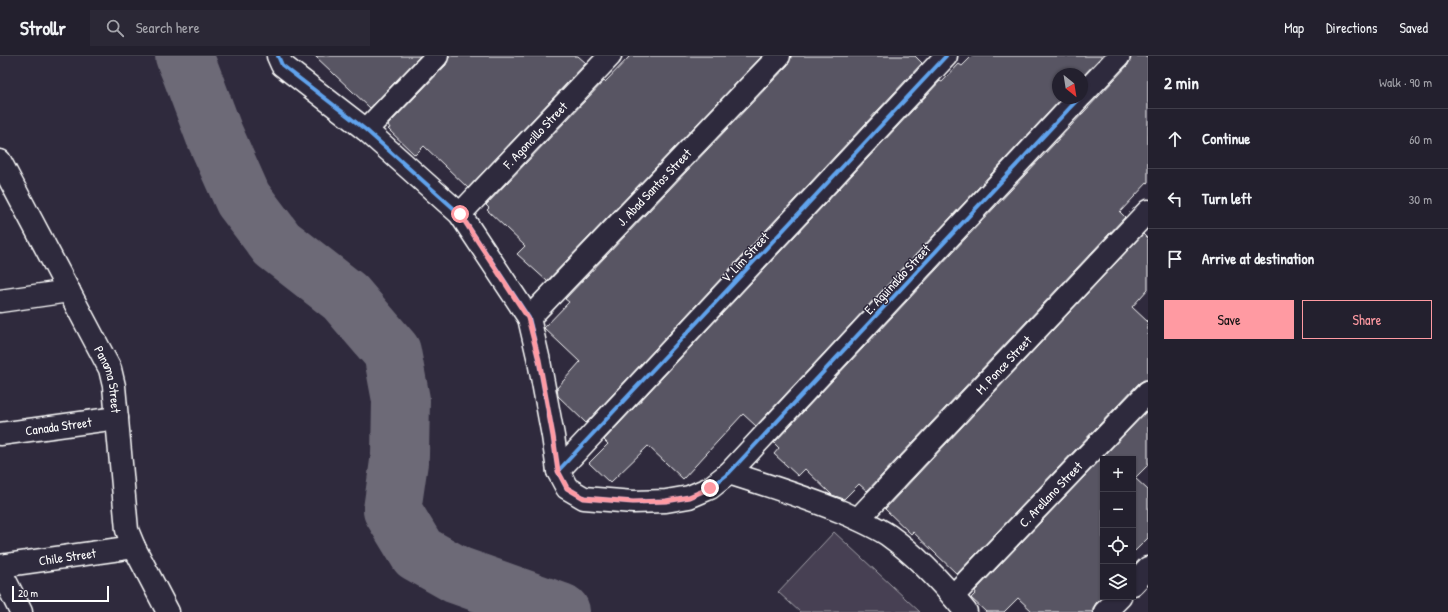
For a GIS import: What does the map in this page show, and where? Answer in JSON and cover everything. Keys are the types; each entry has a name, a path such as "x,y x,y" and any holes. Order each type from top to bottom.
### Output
{"street":[{"path":"278,56 282,65 366,130 460,214 528,318 540,368 558,471"},
{"path":"366,130 436,56"},
{"name":"F. Agoncillo Street","path":"460,214 610,56"},
{"name":"J. Abad Santos Street","path":"528,318 779,56"},
{"name":"V. Lim Street","path":"558,471 946,56"},
{"path":"1088,89 1119,56"},
{"name":"E. Aguinaldo Street","path":"558,471 567,488 584,498 633,502 666,501 689,497 710,488 730,474 1074,104"},
{"name":"Panama Street","path":"2,167 110,369 114,386 127,530 134,547 168,612"},
{"name":"M. Ponce Street","path":"858,519 1148,211"},
{"path":"0,301 69,291"},
{"name":"C. Arellano Street","path":"959,604 1148,392"},
{"name":"Canada Street","path":"0,434 117,418"},
{"path":"730,474 823,504 858,519 888,535 925,566 959,604"},
{"name":"Chile Street","path":"0,566 134,547"},
{"path":"1136,581 1148,568"},
{"path":"0,570 21,612"},
{"path":"1105,612 1117,600"}],"shaded area":[{"path":"834,532 920,612 800,612 778,592"}],"building":[{"path":"315,56 420,56 370,108"},
{"path":"449,56 578,56 586,63 468,188 424,146 415,155 388,129 390,128 388,125 446,65"},
{"path":"630,56 762,56 547,281 517,254 525,246 487,210 489,208 486,205 604,81 605,82"},
{"path":"791,56 915,56 922,63 586,423 558,396 557,388 580,362 544,328 569,302 565,299 788,65"},
{"path":"972,56 1102,56 1088,71 1088,68 1052,68 1052,104 1056,104 756,426 743,414 683,479 648,446 610,483 589,463 608,444 604,440 940,81 942,82 959,64 962,66"},
{"path":"1131,56 1148,56 1148,182 1120,212 1125,217 867,491 859,484 844,499 832,495 805,469 798,476 774,454 779,448 774,443 1128,65"},
{"path":"1143,234 1148,239 1148,289 1132,307 1148,322 1148,380 1144,380 1139,383 957,574 913,532 911,534 885,509"},
{"path":"1148,410 1148,465 1136,477 1136,456 1104,456"},
{"path":"1100,460 1100,599 1093,608 1093,612 1033,612 1018,598 1004,612 986,612 971,598 976,593 975,591"},
{"path":"1136,479 1148,490 1148,538 1136,550"}],"waterway":[{"path":"184,56 214,134 243,199 277,244 345,297 392,352 401,400 400,455 392,510 418,553 457,575 561,612"}],"cycle path":[{"path":"278,56 282,65 366,130 460,214 529,318 539,361 558,471 567,488 584,498 633,502 666,501 689,497 710,488 729,473 1073,104"},
{"path":"558,471 946,56"}],"route":[{"path":"460,214 528,318 539,360 558,471 567,488 584,498 633,502 666,501 689,497 710,488"}]}
